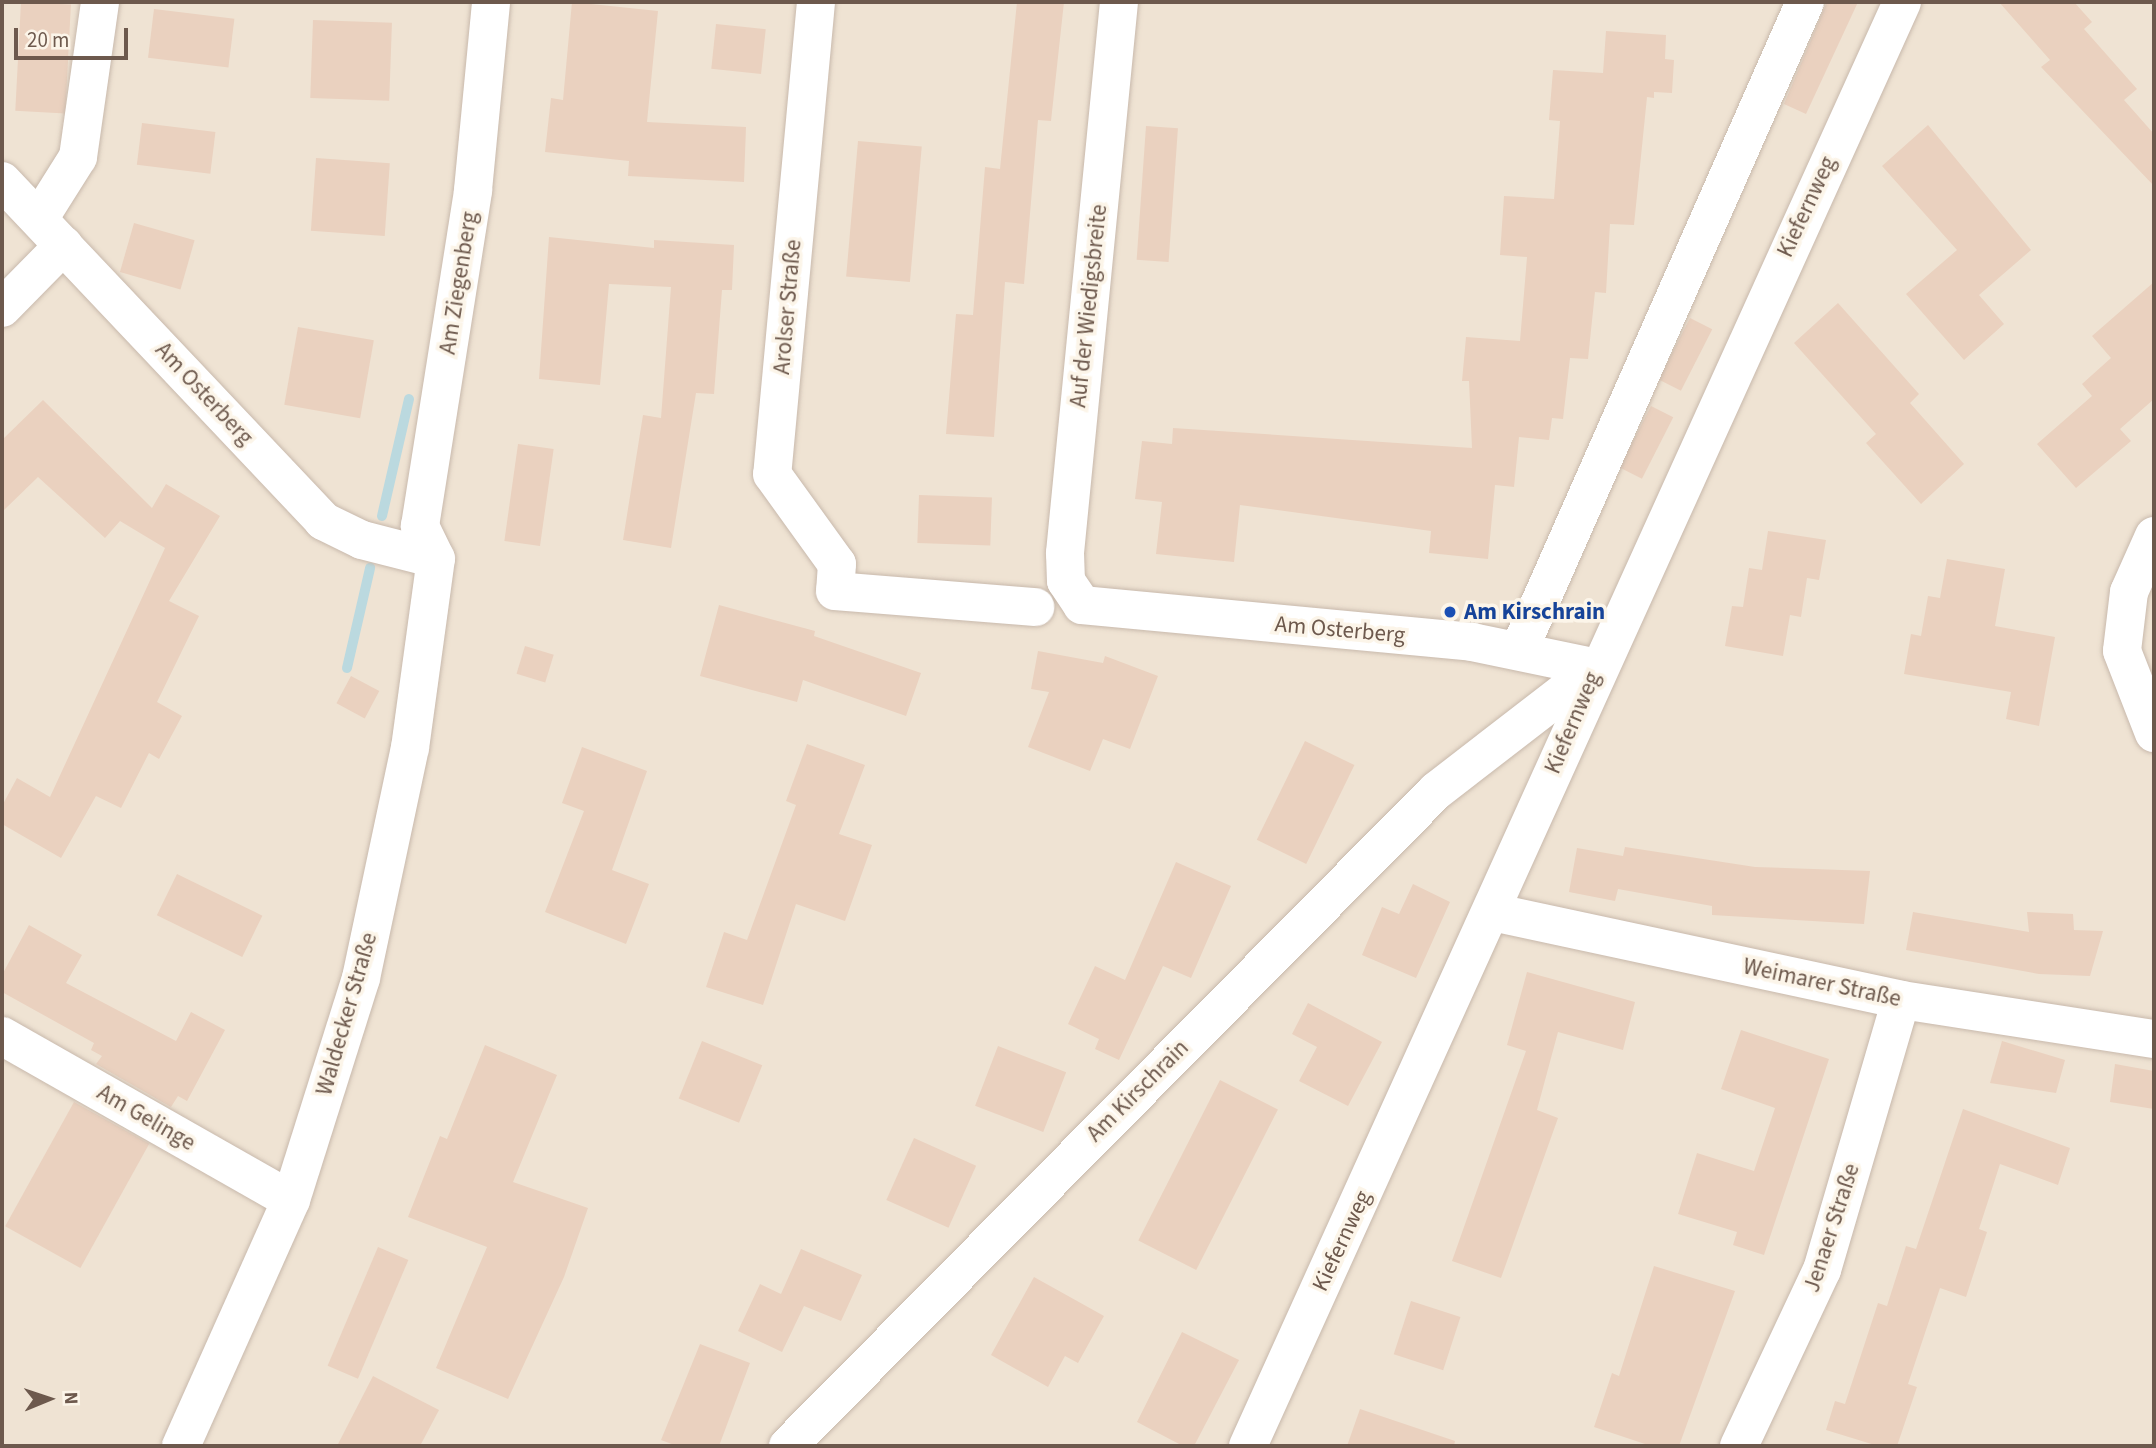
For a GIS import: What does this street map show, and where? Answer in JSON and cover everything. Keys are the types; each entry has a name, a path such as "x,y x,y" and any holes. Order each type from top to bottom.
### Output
{"street":[{"path":"2,308 51,232 78,157 100,2"},
{"name":"Am Ziegenberg","path":"436,559 420,526 473,190 491,2"},
{"name":"Arolser Straße","path":"816,2 772,474 837,564 835,591 1035,607"},
{"name":"Auf der Wiedigsbreite","path":"1082,605 1066,581 1065,553 1119,2"},
{"path":"1520,648 1805,2"},
{"name":"Kiefernweg","path":"1248,1446 1492,912 1597,668 1902,2"},
{"name":"Am Osterberg","path":"2,181 323,521 362,540 436,559"},
{"path":"2154,536 2129,592 2122,651 2154,733"},
{"name":"Waldecker Straße","path":"181,1446 291,1200 361,978 390,856 436,559"},
{"name":"Am Osterberg","path":"1082,605 1520,648 1597,668"},
{"name":"Am Kirschrain","path":"788,1446 1436,791 1597,668"},
{"name":"Weimarer Straße","path":"1492,912 1901,1000 2154,1039"},
{"name":"Jenaer Straße","path":"1739,1446 1822,1270 1901,1000"},
{"name":"Am Gelinge","path":"2,1036 291,1200"}],"shaded area":[{"path":"2,2 2154,2 2154,1446 2,1446"}],"building":[{"path":"21,2 71,5 65,113 15,111"},
{"path":"572,2 658,11 647,122 746,127 744,182 628,176 629,161 545,152 551,98 563,100"},
{"path":"1017,2 1064,2 1051,121 1038,120 1024,284 1005,282 994,437 946,434 956,314 973,315 985,167 1000,169"},
{"path":"1827,2 1858,2 1806,114 1784,104"},
{"path":"1999,2 2074,2 2092,22 2084,29 2137,89 2124,100 2154,134 2154,186 2041,67 2050,60"},
{"path":"154,9 234,19 228,68 148,58"},
{"path":"313,20 392,23 389,101 310,98"},
{"path":"716,24 766,29 761,74 711,69"},
{"path":"1606,31 1666,35 1665,59 1674,60 1672,93 1654,92 1654,98 1647,97 1634,225 1610,224 1606,293 1595,292 1588,359 1570,358 1563,419 1552,418 1549,440 1519,437 1514,487 1495,485 1488,559 1429,553 1431,531 1240,505 1234,562 1156,554 1162,502 1135,499 1142,441 1172,444 1173,428 1472,448 1469,381 1462,381 1466,337 1520,341 1527,257 1500,255 1504,196 1554,199 1560,121 1549,120 1553,70 1603,73"},
{"path":"142,123 215,132 210,174 137,165"},
{"path":"1928,125 2031,250 1979,295 2004,324 1964,360 1906,294 1957,250 1882,166"},
{"path":"1146,126 1178,128 1169,262 1137,260"},
{"path":"858,141 922,147 910,282 846,276"},
{"path":"316,158 390,163 385,236 311,231"},
{"path":"134,223 195,240 181,289 120,272"},
{"path":"549,237 654,248 654,240 734,245 732,290 722,290 714,394 696,393 671,548 623,540 643,415 661,418 671,287 609,284 600,385 539,379"},
{"path":"2154,282 2154,399 2120,429 2131,441 2076,488 2037,444 2092,396 2082,384 2111,358 2092,336"},
{"path":"1838,303 1919,394 1910,403 1964,464 1921,504 1866,443 1876,434 1794,343"},
{"path":"1690,318 1712,329 1681,391 1659,379"},
{"path":"298,327 374,340 360,418 284,405"},
{"path":"43,400 152,508 166,484 220,516 169,601 199,616 157,702 182,716 159,759 149,753 121,808 96,796 61,858 2,824 2,806 17,778 50,797 165,548 120,521 105,538 38,477 2,512 2,440"},
{"path":"1651,406 1673,417 1642,479 1620,467"},
{"path":"518,444 554,449 540,546 504,541"},
{"path":"919,495 992,498 990,546 917,543"},
{"path":"1768,531 1826,540 1819,580 1807,578 1801,617 1790,615 1783,656 1725,646 1732,606 1743,607 1749,568 1762,570"},
{"path":"1947,559 2005,569 1995,626 2055,637 2039,726 2006,719 2011,692 1904,674 1911,634 1921,636 1928,596 1940,598"},
{"path":"719,605 815,631 814,636 921,673 906,716 803,680 797,702 700,676"},
{"path":"525,646 554,655 545,683 517,674"},
{"path":"1038,651 1103,663 1105,656 1158,676 1130,749 1103,739 1090,771 1028,747 1049,692 1031,689"},
{"path":"351,676 379,691 365,718 336,703"},
{"path":"1305,741 1354,765 1306,864 1257,840"},
{"path":"807,744 865,765 839,834 872,845 845,921 796,904 763,1005 706,987 724,932 747,940 796,805 786,801"},
{"path":"582,747 647,771 612,870 649,884 626,944 545,912 584,811 562,803"},
{"path":"1625,847 1755,867 1870,871 1864,924 1712,915 1712,906 1618,889 1615,901 1569,892 1577,848 1623,856"},
{"path":"1176,862 1231,886 1191,978 1163,966 1119,1060 1095,1049 1099,1039 1068,1024 1095,966 1125,980"},
{"path":"177,874 262,916 242,957 157,915"},
{"path":"1413,884 1450,902 1416,978 1362,955 1382,907 1399,914"},
{"path":"1913,912 2029,932 2027,912 2073,914 2074,930 2103,931 2090,976 2039,974 1906,950"},
{"path":"29,925 82,955 66,983 176,1041 191,1012 225,1030 187,1101 178,1096 171,1107 96,1064 102,1056 91,1050 94,1043 2,992 2,975"},
{"path":"1527,972 1635,1002 1623,1050 1558,1032 1537,1110 1558,1118 1501,1278 1452,1261 1526,1051 1507,1045"},
{"path":"1308,1003 1382,1042 1348,1106 1299,1081 1317,1047 1292,1034"},
{"path":"1741,1030 1829,1059 1764,1255 1733,1245 1737,1232 1678,1214 1697,1153 1754,1171 1775,1108 1721,1089"},
{"path":"702,1041 762,1065 739,1123 679,1098"},
{"path":"2002,1041 2065,1060 2056,1093 1990,1083"},
{"path":"485,1045 557,1075 513,1182 588,1208 564,1277 508,1399 436,1368 487,1247 408,1217 440,1136 447,1139"},
{"path":"998,1046 1066,1072 1043,1132 975,1106"},
{"path":"2115,1064 2154,1071 2154,1109 2110,1102"},
{"path":"1220,1080 1278,1110 1196,1270 1138,1240"},
{"path":"74,1102 149,1144 80,1268 5,1226"},
{"path":"1963,1109 2070,1148 2058,1185 2000,1164 1979,1229 1987,1232 1966,1297 1940,1288 1908,1384 1917,1387 1897,1446 1878,1446 1826,1430 1835,1401 1845,1404 1878,1303 1887,1306 1906,1246 1916,1249"},
{"path":"914,1138 976,1166 948,1228 886,1200"},
{"path":"378,1247 408,1260 358,1379 328,1366"},
{"path":"801,1249 862,1275 841,1321 804,1306 782,1352 738,1331 760,1284 781,1294"},
{"path":"1654,1266 1735,1291 1679,1446 1651,1446 1594,1427 1612,1373 1619,1376"},
{"path":"1034,1277 1104,1316 1078,1363 1065,1356 1048,1387 991,1355"},
{"path":"1411,1301 1460,1317 1443,1370 1394,1354"},
{"path":"1182,1332 1239,1360 1194,1446 1183,1446 1137,1422"},
{"path":"700,1344 750,1363 719,1446 677,1446 661,1440"},
{"path":"373,1376 439,1410 420,1446 337,1446"},
{"path":"1360,1409 1455,1441 1454,1446 1347,1446"}],"waterway":[{"path":"382,516 409,399"},
{"path":"347,668 370,568"}],"place":[{"name":"Am Kirschrain","path":"1450,612"}]}
